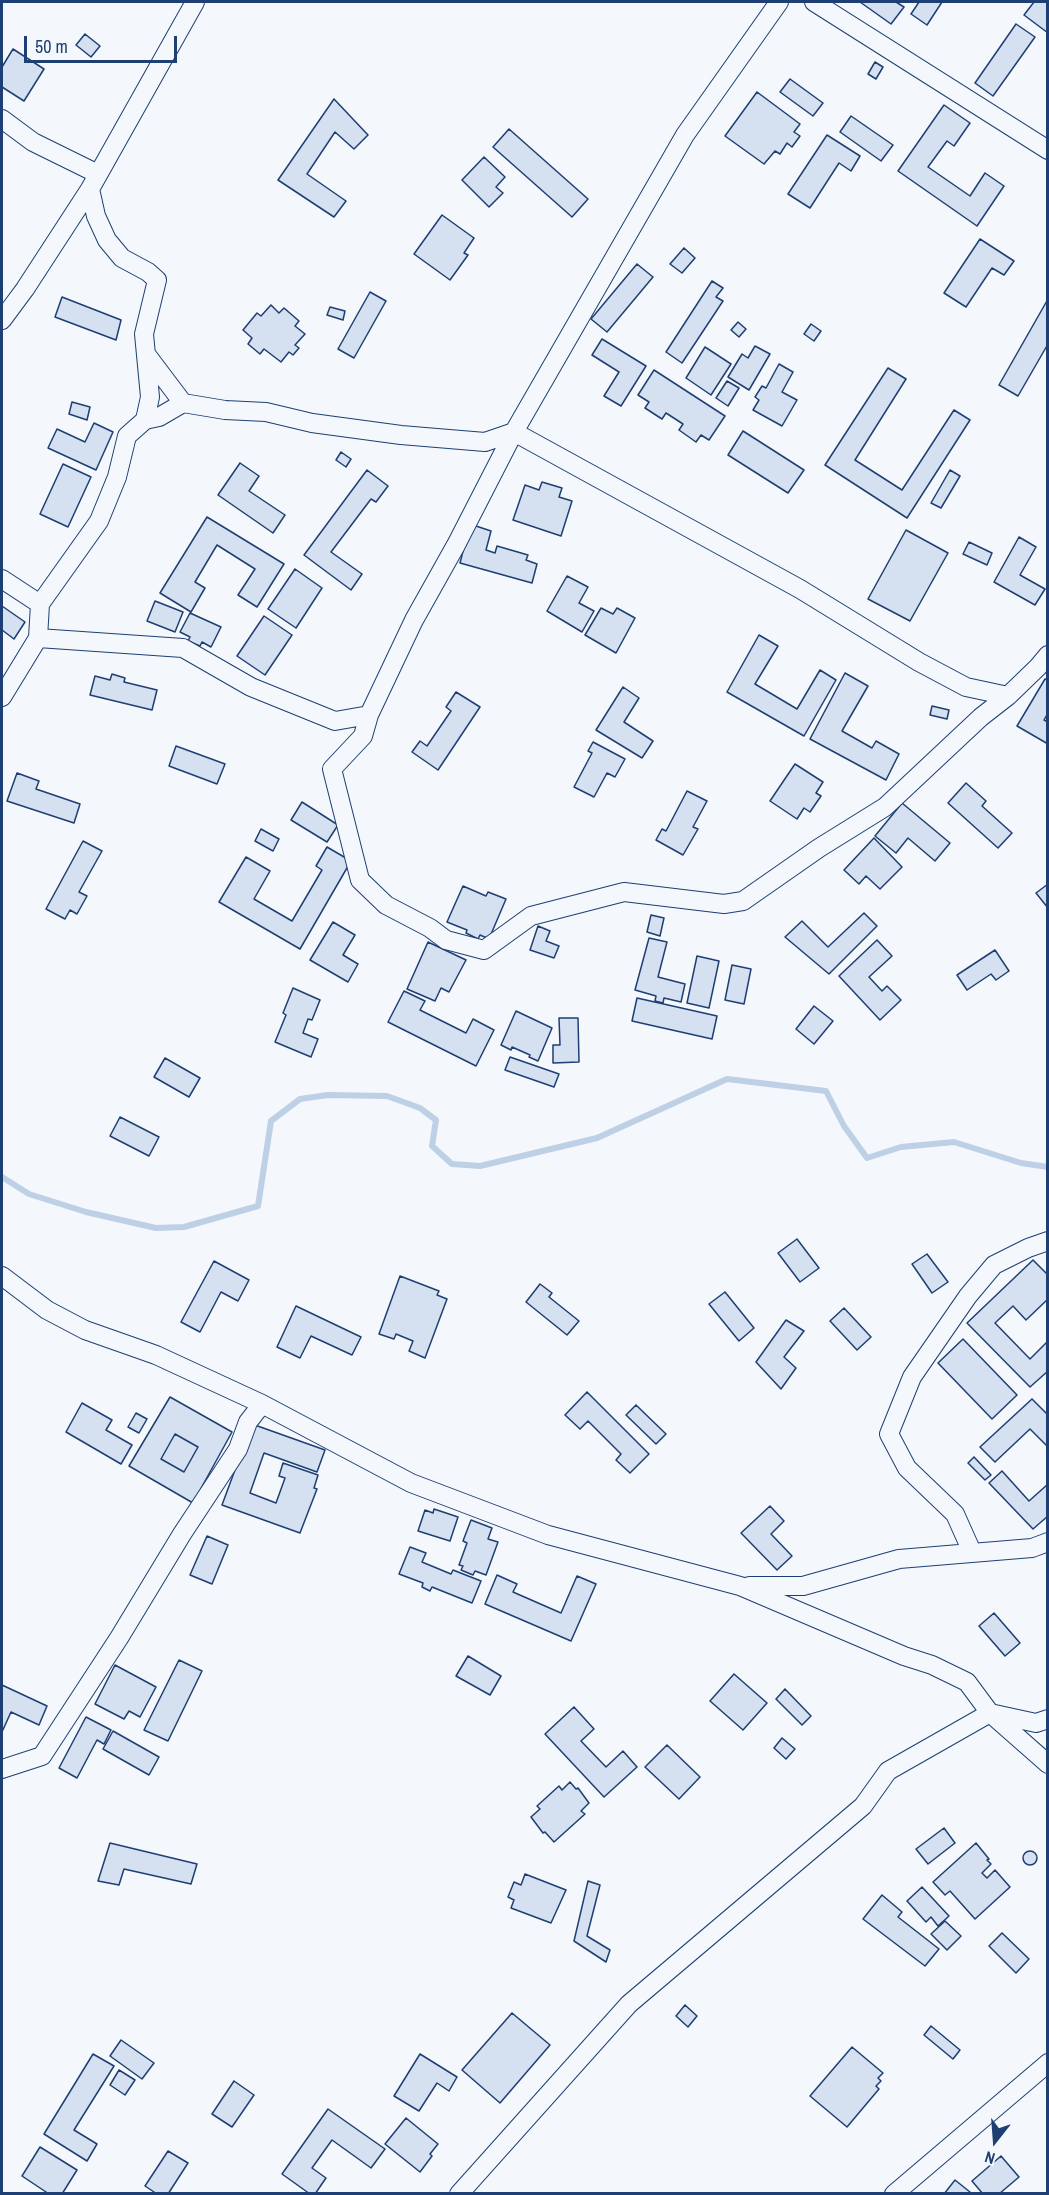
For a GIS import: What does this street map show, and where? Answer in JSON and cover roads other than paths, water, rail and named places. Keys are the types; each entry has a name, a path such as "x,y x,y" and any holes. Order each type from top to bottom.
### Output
{"street":[{"path":"2,320 25,289 94,182 195,2"},
{"path":"779,2 685,135 514,432 414,620 369,715 363,736 332,769 360,880 386,905 430,928 446,940 484,950 531,916 624,892 724,904 743,901 819,848 885,807 981,717 1008,696 1047,655"},
{"path":"814,2 1047,150"},
{"path":"2,120 94,182"},
{"path":"94,182 96,216 107,240 122,258 158,280 144,334 150,397 145,420"},
{"path":"2,299 25,289"},
{"path":"145,352 183,403"},
{"path":"150,397 225,410 266,412 323,425 401,435 485,442 514,432 800,589 919,662 966,687 1008,696"},
{"path":"2,696 38,638 40,604 99,520 117,477 127,436 145,420 159,417 183,403"},
{"path":"2,579 40,604"},
{"path":"38,638 183,648 251,687 335,721 369,715"},
{"path":"972,1552 955,1514 907,1468 889,1434 912,1377 968,1296 993,1265 1047,1241"},
{"path":"2,1276 47,1310 85,1330 156,1355 262,1404 421,1487 548,1535 740,1586 904,1656 932,1665 967,1682 990,1713 1047,1764"},
{"path":"2,1769 42,1756 238,1449 248,1422 262,1404"},
{"path":"740,1586 803,1586 899,1558 1032,1548 1047,1542"},
{"path":"459,2193 629,2004 863,1806 888,1771 990,1713 1036,1723 1047,1719"},
{"path":"894,2193 1047,2063"}],"waterway":[{"path":"2,1177 29,1194 86,1212 156,1228 184,1227 258,1206 271,1121 300,1099 328,1095 387,1096 420,1108 436,1120 432,1146 452,1164 480,1166 597,1138 727,1079 826,1091 844,1126 867,1158 901,1147 954,1142 1021,1163 1048,1167"}]}
